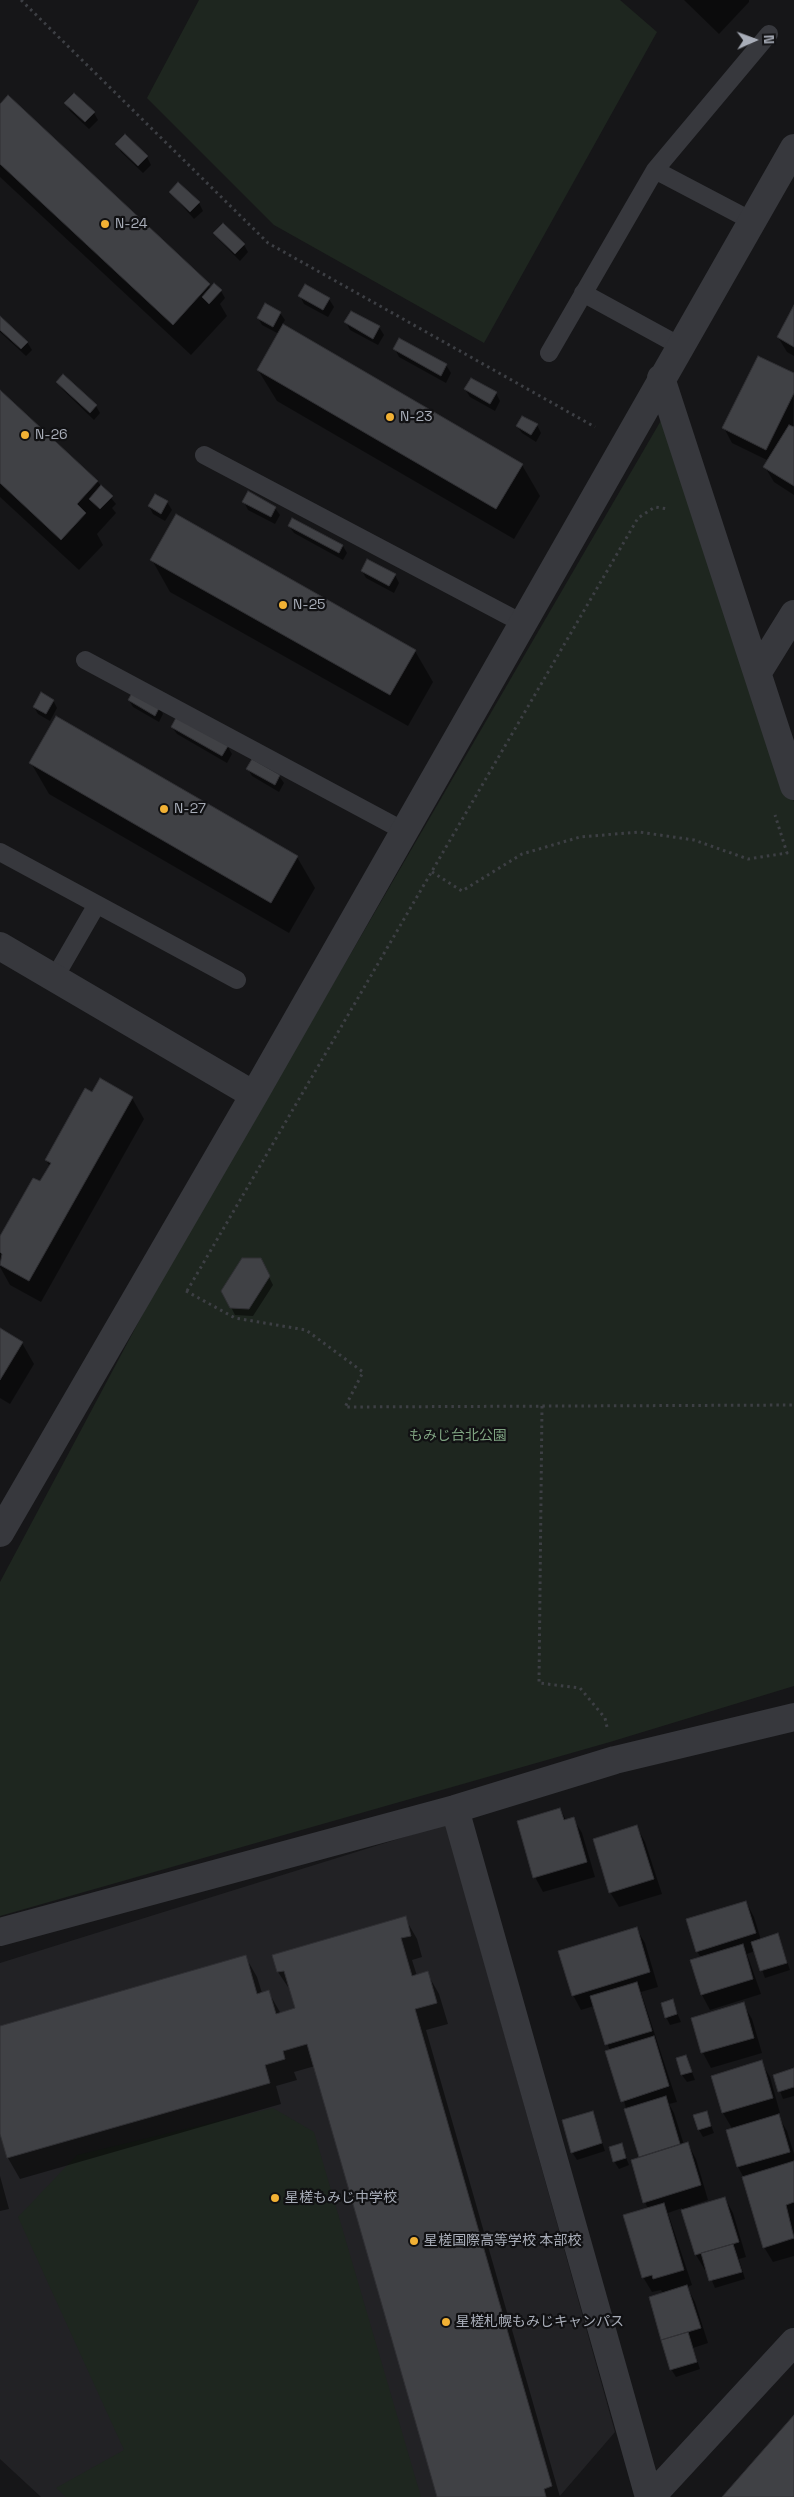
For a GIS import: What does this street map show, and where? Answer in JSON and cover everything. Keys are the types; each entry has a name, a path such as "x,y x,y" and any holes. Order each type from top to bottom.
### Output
{"street":[{"path":"0,1532 254,1095 661,378 794,148"},
{"path":"661,378 794,786"},
{"path":"758,672 794,614"},
{"path":"0,946 254,1095"},
{"path":"0,1932 455,1809 615,1760 794,1717"},
{"path":"455,1809 650,2497"},
{"path":"650,2497 794,2342"}],"lane":[{"path":"549,353 654,170 768,34"},
{"path":"654,170 752,221"},
{"path":"583,293 680,346"},
{"path":"204,455 522,623"},
{"path":"84,660 404,831"},
{"path":"0,852 96,906 237,980"},
{"path":"55,977 96,906"}],"path":[{"path":"22,0 268,243 624,443"},
{"path":"187,1291 638,518 655,507 671,510"},
{"path":"432,872 462,891 522,854 580,837 638,832 694,840 748,859 787,853 772,806"},
{"path":"179,1287 235,1318 306,1330 363,1372 346,1407 794,1405"},
{"path":"542,1406 539,1683 580,1688 605,1718 615,1760"}],"shaded area":[{"name":"星槎もみじ中学校","path":"446,1824 615,2432 559,2497 41,2497 0,2459 0,1963"}],"green space":[{"path":"199,0 620,0 657,32 484,343 274,225 147,98"},
{"name":"もみじ台北公園","path":"670,405 794,802 794,1686 610,1742 0,1916 0,1582 162,1278"},
{"path":"273,2108 314,2132 421,2497 66,2497 56,2488 124,2450 18,2217 77,2155"}],"building":[{"path":"74,93 95,112 85,122 64,103"},
{"name":"N-24","path":"8,95 210,284 173,325 0,164 0,104"},
{"path":"125,134 148,156 138,166 115,144"},
{"path":"178,182 200,202 190,212 169,192"},
{"path":"223,223 245,244 235,254 213,233"},
{"path":"214,283 222,290 209,304 202,297"},
{"path":"305,284 330,298 323,310 298,296"},
{"path":"265,303 281,312 273,327 257,318"},
{"path":"794,305 794,347 777,337"},
{"path":"351,311 380,326 373,339 344,322"},
{"path":"0,316 28,342 21,349 0,330"},
{"name":"N-23","path":"283,324 523,464 496,509 257,370"},
{"path":"399,338 447,364 441,376 393,349"},
{"path":"758,356 794,373 794,393 766,450 722,428"},
{"path":"63,374 97,405 90,413 56,382"},
{"path":"471,378 497,392 490,404 464,389"},
{"name":"N-26","path":"0,390 98,481 77,504 86,513 61,540 0,483"},
{"path":"522,416 538,424 531,435 516,426"},
{"path":"789,425 794,427 794,486 763,467"},
{"path":"101,485 113,496 100,509 89,499"},
{"path":"248,491 276,507 271,517 242,502"},
{"path":"155,494 168,501 161,514 148,506"},
{"name":"N-25","path":"176,514 416,650 390,695 150,560"},
{"path":"292,518 343,545 339,553 288,526"},
{"path":"367,559 396,574 389,586 361,571"},
{"path":"133,691 160,706 155,716 128,700"},
{"path":"41,692 54,700 46,714 33,707"},
{"name":"N-27","path":"56,716 298,856 271,903 29,763"},
{"path":"177,716 228,746 222,756 171,727"},
{"path":"252,759 280,775 275,785 246,769"},
{"path":"100,1078 133,1097 29,1281 0,1265 2,1254 0,1252 0,1236 33,1178 40,1181 51,1163 45,1160 85,1088 92,1092"},
{"path":"242,1258 261,1258 270,1276 249,1309 230,1308 221,1291"},
{"path":"0,1328 23,1342 0,1380"},
{"path":"560,1808 564,1820 574,1817 587,1862 533,1878 517,1821"},
{"path":"637,1825 654,1879 609,1893 593,1839"},
{"path":"746,1901 756,1933 696,1952 686,1919"},
{"name":"星槎札幌もみじキャンパス","path":"406,1916 411,1936 401,1938 412,1976 428,1971 437,2003 415,2009 552,2486 544,2489 546,2497 437,2497 307,2044 283,2051 285,2059 265,2065 270,2083 7,2158 0,2134 0,2026 246,1955 257,1994 269,1990 276,2014 295,2008 284,1971 277,1972 272,1955"},
{"path":"637,1927 650,1972 572,1996 558,1951"},
{"path":"778,1933 787,1963 760,1971 751,1942"},
{"path":"743,1944 753,1979 701,1995 690,1960"},
{"path":"637,1982 652,2031 605,2045 590,1996"},
{"path":"673,1999 677,2014 665,2018 661,2003"},
{"path":"744,2002 754,2038 701,2053 691,2018"},
{"path":"654,2036 669,2086 621,2102 605,2051"},
{"path":"686,2055 692,2072 681,2075 676,2058"},
{"path":"762,2060 773,2098 722,2113 711,2076"},
{"path":"794,2068 794,2087 778,2092 773,2075"},
{"path":"666,2096 680,2144 639,2157 624,2109"},
{"path":"593,2111 602,2143 571,2153 562,2120"},
{"path":"707,2111 711,2126 698,2130 693,2115"},
{"path":"779,2114 790,2152 737,2167 726,2130"},
{"path":"688,2142 701,2185 643,2203 631,2160"},
{"path":"622,2143 626,2158 613,2162 609,2147"},
{"path":"794,2161 794,2202 786,2205 794,2238 763,2248 742,2177"},
{"path":"725,2197 739,2242 695,2255 681,2210"},
{"path":"664,2203 684,2270 653,2279 652,2275 642,2278 623,2215"},
{"path":"733,2244 742,2272 709,2281 701,2253"},
{"path":"687,2285 701,2328 661,2340 649,2297"},
{"path":"688,2332 697,2362 670,2370 661,2340"},
{"path":"794,2415 794,2497 722,2497"}],"place":[{"name":"N-24","path":"105,224"},
{"name":"N-23","path":"390,417"},
{"name":"N-26","path":"25,435"},
{"name":"N-25","path":"283,605"},
{"name":"N-27","path":"164,809"},
{"name":"星槎もみじ中学校","path":"275,2198"},
{"name":"星槎国際高等学校 本部校","path":"414,2241"},
{"name":"星槎札幌もみじキャンパス","path":"446,2322"}]}
